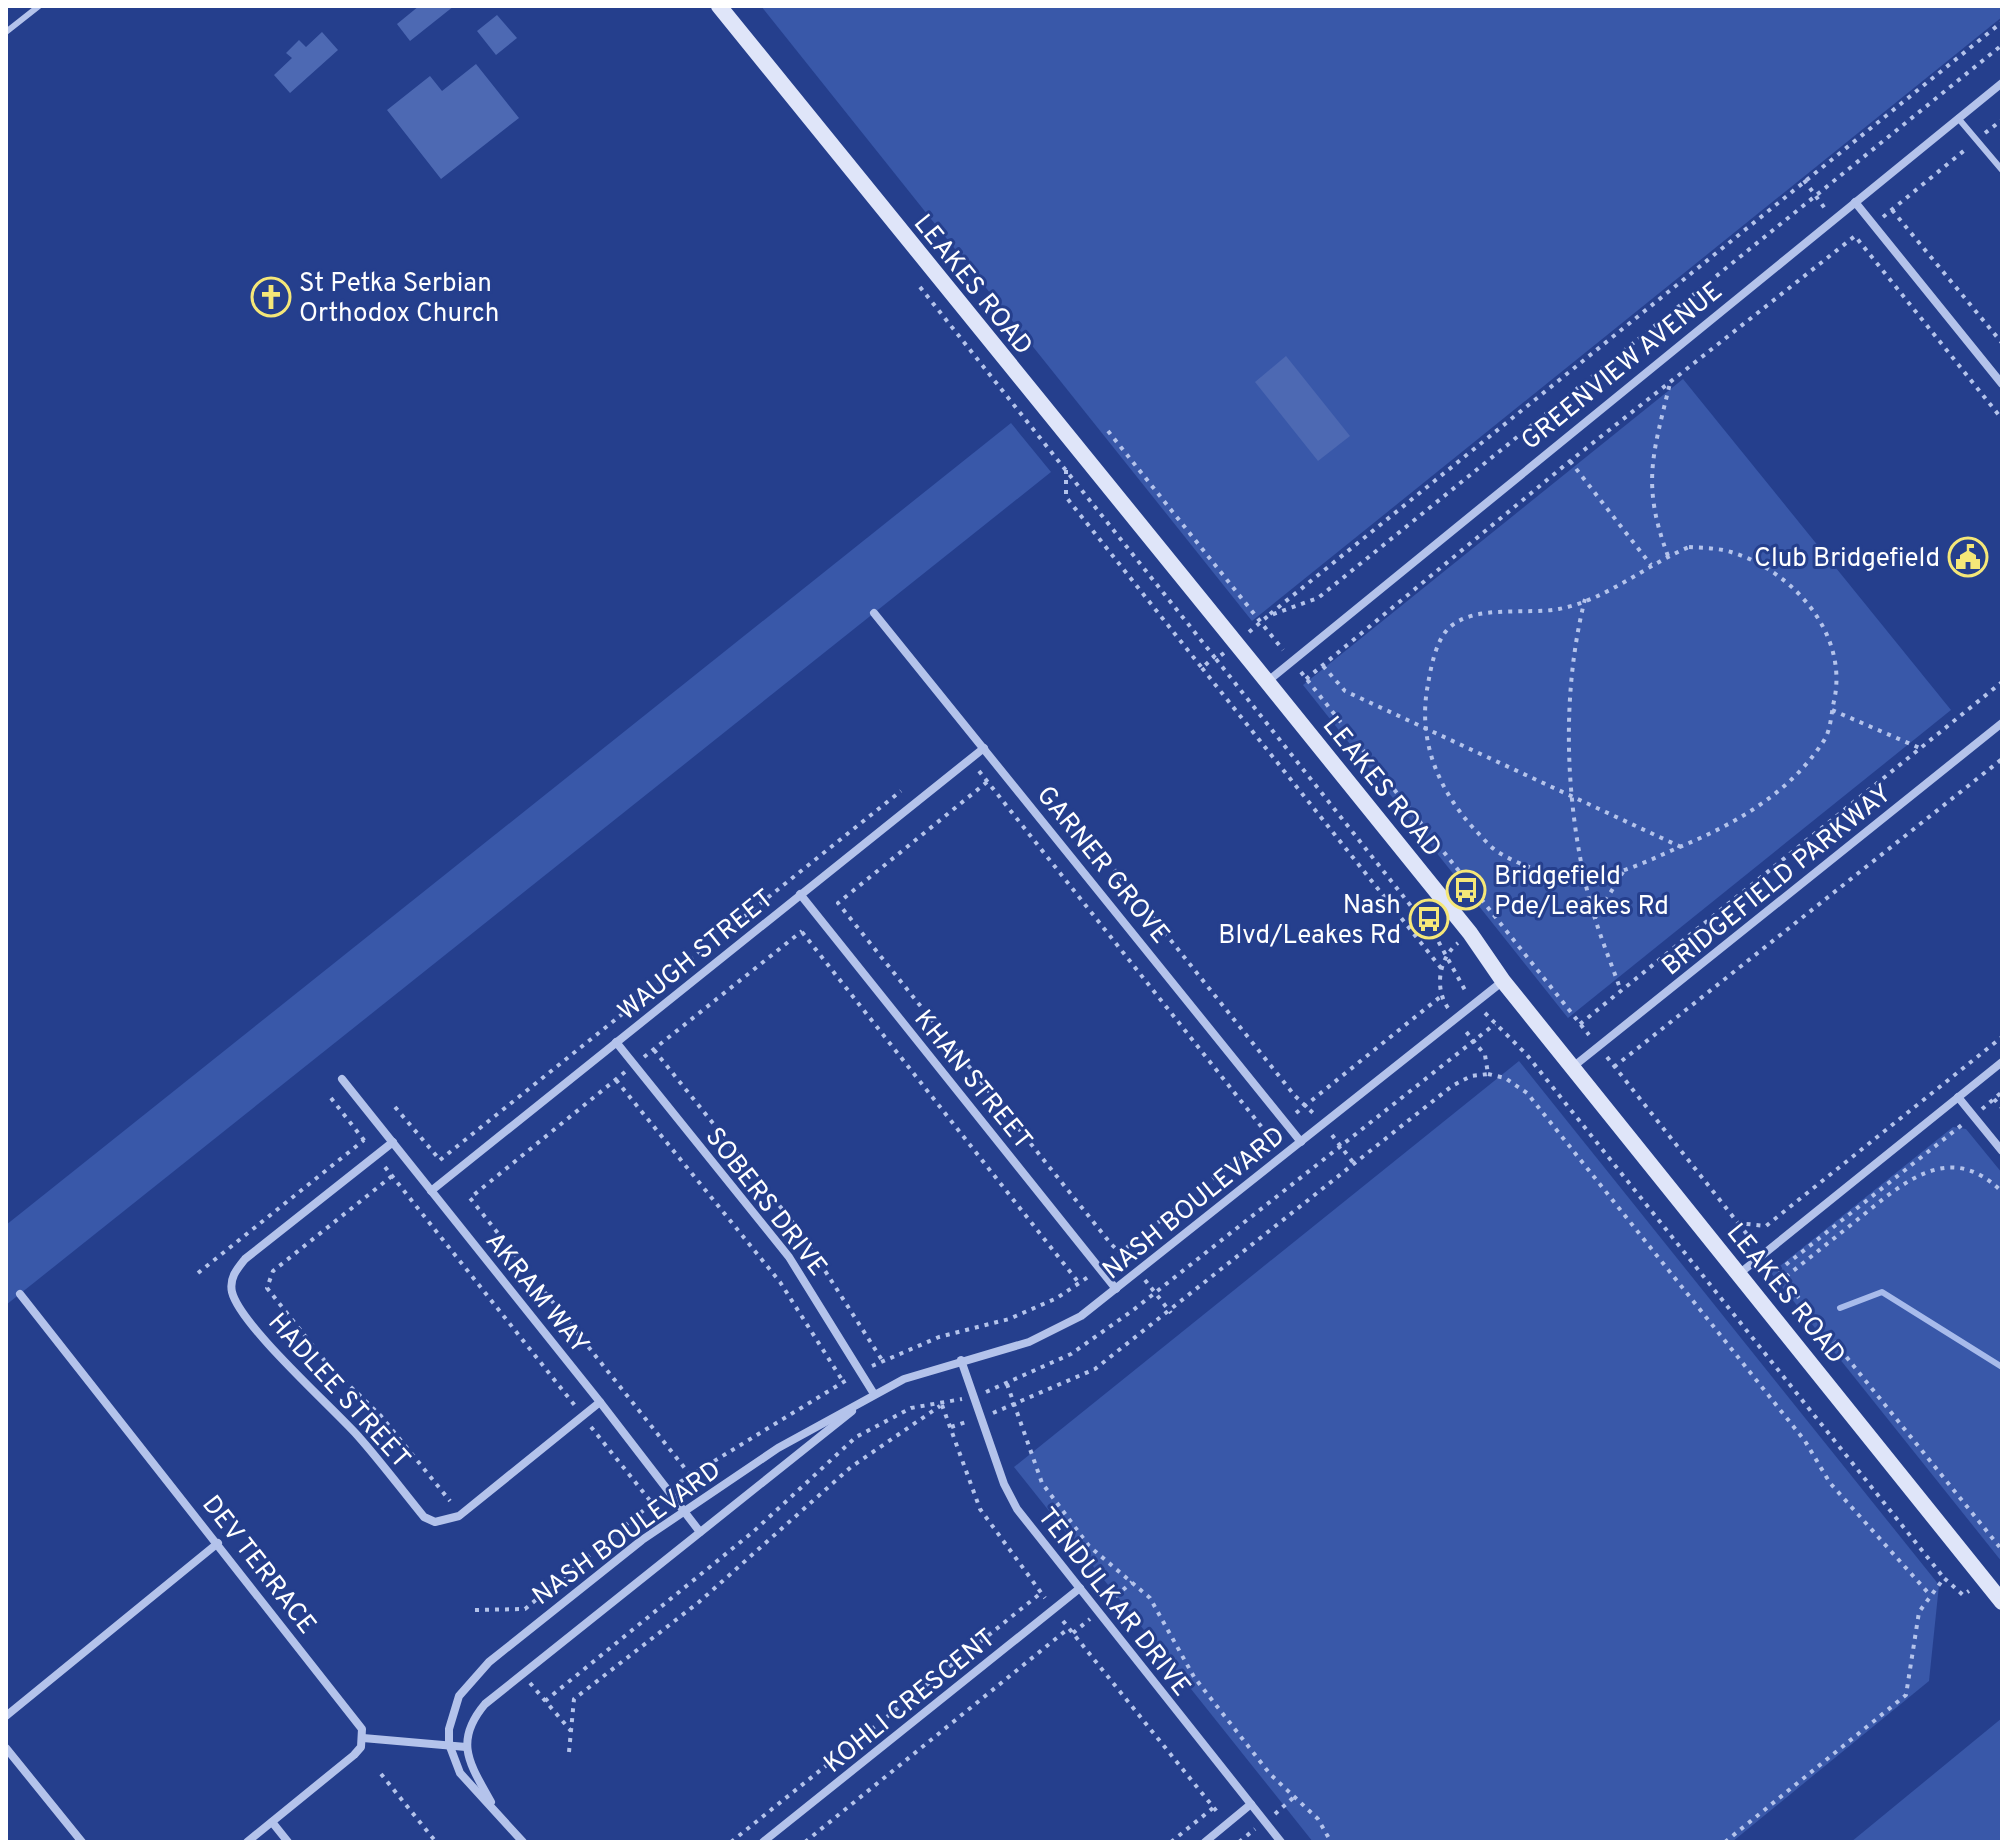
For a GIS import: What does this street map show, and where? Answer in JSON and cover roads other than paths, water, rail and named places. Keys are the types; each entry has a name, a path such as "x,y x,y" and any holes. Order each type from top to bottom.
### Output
{"street":[{"name":"LEAKES ROAD","path":"719,6 1125,509 1238,642 1470,933 1503,981 2002,1602"},
{"name":"GREENVIEW AVENUE","path":"1268,681 2002,83"},
{"path":"1855,202 2002,384"},
{"name":"GARNER GROVE","path":"874,613 1301,1142"},
{"name":"BRIDGEFIELD PARKWAY","path":"1574,1066 2002,723"},
{"name":"WAUGH STREET","path":"431,1191 984,748"},
{"name":"KHAN STREET","path":"800,894 1116,1289"},
{"name":"NASH BOULEVARD","path":"449,1744 449,1729 459,1696 489,1662 588,1581 684,1510 778,1448 904,1379 1040,1337 1081,1316 1503,981"},
{"name":"SOBERS DRIVE","path":"616,1042 789,1257 874,1394"},
{"path":"1740,1273 2002,1062"},
{"name":"AKRAM WAY","path":"342,1079 700,1532"},
{"path":"1958,1097 2002,1151"},
{"name":"HADLEE STREET","path":"393,1142 236,1270 232,1287 239,1306 281,1357 358,1436 424,1517 435,1522 459,1516 600,1402"},
{"name":"DEV TERRACE","path":"20,1294 352,1712 363,1738"},
{"name":"TENDULKAR DRIVE","path":"961,1360 1004,1484 1017,1509 1281,1842"},
{"name":"NASH BOULEVARD","path":"466,1747 475,1717 508,1684 874,1394"},
{"path":"6,1716 218,1543"},
{"name":"KOHLI CRESCENT","path":"763,1842 1080,1588"},
{"path":"247,1842 345,1764 361,1747 363,1738 466,1747 469,1761 496,1812"},
{"path":"449,1744 460,1773 523,1842"},
{"path":"6,1748 82,1842"},
{"path":"1205,1842 1251,1804"},
{"path":"272,1822 288,1842"}],"lane":[{"path":"6,32 39,6"},
{"path":"1957,117 2002,170"}],"waterway":[{"path":"1840,1308 1882,1292 2002,1367"}],"place":[{"name":"St Petka Serbian Orthodox Church","path":"271,297"},
{"name":"Club Bridgefield","path":"1968,557"},
{"name":"Bridgefield Pde/Leakes Rd","path":"1466,890"},
{"name":"Nash Blvd/Leakes Rd","path":"1429,919"}]}
